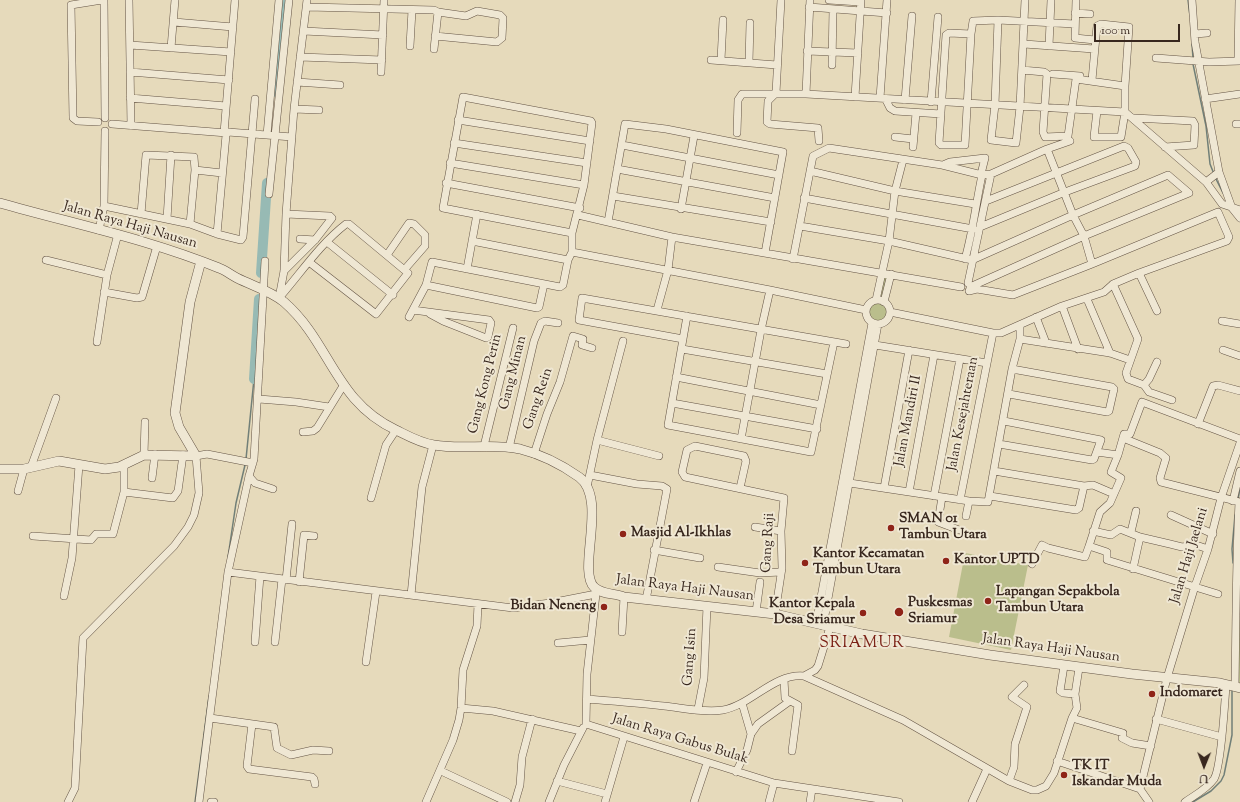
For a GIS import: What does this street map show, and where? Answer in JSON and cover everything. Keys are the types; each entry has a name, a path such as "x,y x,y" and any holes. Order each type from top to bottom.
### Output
{"street":[{"path":"103,0 105,118 98,122 77,121 73,118 71,5 103,0"},
{"path":"129,0 131,126"},
{"path":"171,48 175,0"},
{"path":"217,234 235,0"},
{"path":"269,194 279,0"},
{"path":"271,135 289,0"},
{"path":"381,72 384,0"},
{"path":"781,0 776,93 768,102 767,122 818,128 819,141"},
{"path":"829,0 860,1 855,97"},
{"path":"887,0 883,99 890,108 895,111 941,114"},
{"path":"998,20 995,105 991,140 1016,143 1024,44 1025,0"},
{"path":"1049,46 1051,0"},
{"path":"1076,0 1074,24 1075,39 1095,40"},
{"path":"1192,0 1198,61 1219,172 1232,208 1240,218"},
{"path":"1156,58 1209,62 1239,61 1239,0"},
{"path":"279,298 284,271 286,214 294,109 307,3 384,10 434,10 438,12 466,16 477,10 500,15 503,18 502,38 498,42 435,36"},
{"path":"806,94 810,3 834,9 887,13"},
{"path":"832,65 834,9"},
{"path":"410,46 412,10"},
{"path":"434,49 438,12"},
{"path":"1075,13 1090,14"},
{"path":"905,100 912,16"},
{"path":"931,102 938,17"},
{"path":"721,60 722,20"},
{"path":"971,34 946,34 943,101 939,143 942,145 964,146 973,21 998,20 1074,24"},
{"path":"174,22 233,27"},
{"path":"749,62 750,24"},
{"path":"1092,78 1095,40 1098,25 1129,27 1125,86 1125,112 1121,137 1094,137 1097,111"},
{"path":"304,31 383,35"},
{"path":"1195,34 1207,34"},
{"path":"1024,44 1094,49"},
{"path":"130,45 231,52"},
{"path":"807,51 858,53"},
{"path":"300,57 382,60"},
{"path":"711,60 777,65"},
{"path":"1022,70 1044,72 1047,74 1043,132 1045,136 1068,136 1076,79 1092,78"},
{"path":"130,72 229,80"},
{"path":"1053,74 1092,78 1125,86"},
{"path":"297,82 340,85"},
{"path":"737,133 739,96 742,94 806,94 1125,112 1134,118 1206,182 1222,204 1240,210"},
{"path":"1205,99 1240,94"},
{"path":"409,317 426,285 432,262 544,284 562,286 568,260 572,252 572,233 579,211 584,186 592,123 591,121 466,97 462,100 446,183 443,208 572,233"},
{"path":"130,98 226,106"},
{"path":"104,206 190,224 238,241 243,238 255,99"},
{"path":"294,109 319,110"},
{"path":"913,147 916,113"},
{"path":"105,118 110,120 112,124 131,126 225,133 229,131 292,137"},
{"path":"1134,118 1193,121 1195,125 1194,145 1165,147"},
{"path":"458,120 590,141"},
{"path":"98,122 99,128 105,131"},
{"path":"105,131 109,130 112,124"},
{"path":"608,222 625,124 666,129 694,136 783,152 765,253"},
{"path":"99,230 104,206 105,131"},
{"path":"681,209 692,158 694,136"},
{"path":"895,137 914,139"},
{"path":"793,259 813,156 829,148 942,165 982,175 991,174 1047,149 1070,141"},
{"path":"454,142 587,163"},
{"path":"622,145 779,175"},
{"path":"804,198 893,215 977,228 1064,192 1135,166 1136,162 1128,148 1124,146 1057,171 986,201"},
{"path":"1047,149 1057,171 1073,215 1084,236 1092,264"},
{"path":"141,214 145,155 194,157 195,170 190,224"},
{"path":"167,219 171,155"},
{"path":"942,165 950,162 985,158 975,204 977,228"},
{"path":"876,300 893,215 895,191 903,160"},
{"path":"450,163 584,186"},
{"path":"617,169 775,198"},
{"path":"195,170 222,173"},
{"path":"810,171 895,191 975,204"},
{"path":"1206,182 1219,172"},
{"path":"967,287 969,260 986,201 991,174"},
{"path":"800,226 888,241 969,260 1168,175 1189,193 1084,236 967,287"},
{"path":"446,183 579,211 608,222 672,237 793,259 891,274 977,289 1013,294 1092,264 1216,213 1219,213 1229,237 1228,240 1113,284 1104,292 1087,299 1062,306 1036,317 1020,326 1002,332 993,333 890,312 884,302 891,274"},
{"path":"613,196 681,209 771,222"},
{"name":"Jalan Raya Haji Nausan","path":"0,202 118,234 202,261 279,298 305,324 344,386 366,411 396,430 416,440 433,445 449,447 484,446 509,448 534,454 579,477 587,487 590,496 592,515 588,573 597,592 646,600 775,614 823,626 969,652 1079,668 1238,687"},
{"path":"284,271 315,240 331,221 332,216 286,214"},
{"path":"467,268 477,214"},
{"path":"387,255 409,223 414,224 425,235 425,246 405,269"},
{"path":"279,298 309,262 327,242 347,224 405,269 408,274 378,313 374,314 309,262"},
{"path":"97,342 107,275 118,234"},
{"path":"657,310 668,270 672,237"},
{"path":"300,239 315,240"},
{"path":"472,241 568,260"},
{"path":"327,242 393,294"},
{"path":"104,292 137,298 142,297 157,246"},
{"path":"572,252 866,310"},
{"path":"46,260 107,275"},
{"path":"68,802 74,788 83,638 174,546 188,527 194,515 199,493 196,456 179,428 175,413 190,302 202,261"},
{"path":"199,802 228,572 253,463 259,399 265,261"},
{"path":"1139,273 1157,310"},
{"path":"426,285 537,308 539,307 544,284"},
{"path":"1113,284 1138,339 1126,372 1127,378 1144,385 1149,392 1172,400"},
{"path":"741,438 770,290"},
{"path":"683,339 578,320 582,298 584,297 761,330 846,344"},
{"path":"1087,299 1110,353"},
{"path":"875,324 867,318 866,310 869,303 876,300 884,302"},
{"path":"1062,306 1078,349"},
{"path":"413,310 430,314 489,320 491,322 488,337 486,338 443,322 430,314"},
{"path":"875,324 887,320 890,312"},
{"path":"687,316 668,423 669,426 812,452 834,342"},
{"path":"1036,317 1046,343"},
{"name":"Gang Minan","path":"509,448 534,341 541,323 545,321 558,323"},
{"path":"1222,321 1240,324"},
{"path":"860,407 875,345 875,324"},
{"path":"804,676 815,670 818,666 828,587 875,324"},
{"path":"847,483 987,503 990,496 1000,444 1012,369 1020,339 1020,326"},
{"name":"Gang Kong Perin","path":"484,446 513,328"},
{"name":"Jalan Kesejahteraan","path":"960,500 993,333"},
{"name":"Gang Rein","path":"534,454 547,414 560,382 572,336 583,339 582,345 592,348"},
{"path":"1020,339 1110,353 1130,360"},
{"path":"587,487 622,340"},
{"path":"875,345 987,363"},
{"path":"682,349 827,374"},
{"path":"884,488 909,350"},
{"path":"1223,350 1240,356"},
{"name":"Jalan Mandiri II","path":"909,492 934,355"},
{"path":"934,496 960,359"},
{"path":"1144,385 1149,379 1157,362"},
{"path":"1008,394 1107,412 1109,411 1114,389 1112,387 1012,369"},
{"path":"676,377 821,405"},
{"path":"303,432 316,430 329,407 344,386"},
{"path":"1198,424 1213,386 1240,391"},
{"path":"18,491 56,398"},
{"path":"259,399 296,402 329,407"},
{"path":"1032,564 1042,545 1048,548 1085,557 1100,512 1110,503 1121,478 1111,473 1124,434 1130,434 1142,402 1240,439"},
{"path":"672,403 817,429"},
{"path":"1000,444 1092,460 1097,452 1101,440 1100,438 1004,420"},
{"path":"144,455 145,422"},
{"path":"371,498 386,445 396,430"},
{"path":"1123,438 1160,453 1166,458 1160,478 1161,482 1190,488 1237,501"},
{"path":"597,440 659,456"},
{"name":"Jalan Haji Jaelani","path":"1140,789 1167,678 1195,586 1213,534 1222,498 1240,443"},
{"path":"411,595 422,487 433,445"},
{"path":"695,446 744,456 746,461 740,488 685,478 682,472 688,450 695,446"},
{"path":"1097,452 1118,455"},
{"path":"0,469 27,468 59,461 105,469 124,466 144,455 155,454 196,456 207,454 253,463"},
{"path":"152,478 155,454"},
{"path":"124,492 174,498 178,491 183,455"},
{"path":"64,596 72,562 79,465"},
{"path":"33,536 74,537 91,540 96,534 113,534 124,492 124,466"},
{"path":"994,471 1084,486 1093,485 1114,494"},
{"path":"1238,687 1239,620 1236,541 1237,501 1240,471"},
{"path":"590,475 637,484 662,486 667,491 654,550 646,600"},
{"path":"249,476 254,483 274,489"},
{"path":"990,496 1076,510 1079,508 1084,486"},
{"name":"Gang Raji","path":"740,488 782,497 784,500 781,572 775,614"},
{"path":"942,497 938,522 959,530"},
{"path":"966,516 969,501"},
{"path":"1131,532 1136,511"},
{"path":"1171,515 1213,534"},
{"path":"275,642 292,524"},
{"path":"755,527 782,531"},
{"path":"1093,531 1111,535 1120,529 1131,532 1140,537 1182,547 1196,545 1208,549"},
{"path":"291,533 314,536"},
{"path":"298,582 304,534"},
{"path":"1133,569 1140,537"},
{"path":"1089,546 1107,552 1106,559 1133,569 1218,594"},
{"path":"654,550 700,558"},
{"path":"718,567 760,573 781,572"},
{"path":"228,572 376,592 513,608 550,603 597,592 590,640 586,724 581,731 557,781 550,802"},
{"path":"255,642 260,576"},
{"path":"756,612 760,582"},
{"path":"366,662 376,592"},
{"path":"622,632 624,597"},
{"path":"426,802 454,740 461,708 463,670 477,626 478,604"},
{"name":"Gang Isin","path":"698,709 704,678 707,606"},
{"path":"558,643 590,640"},
{"path":"1064,666 1060,691 1063,693 1075,694"},
{"path":"588,699 723,710 742,703 784,679 796,675 804,676 903,720 987,769 1032,790 1042,788 1049,782 1054,773 1072,718 1077,708 1075,694 1079,668"},
{"path":"784,679 785,698 797,704 798,708 792,751"},
{"path":"1010,781 1014,766 1015,744 1027,707 1012,697 1024,685"},
{"path":"1185,802 1203,790 1215,778 1222,737 1226,685"},
{"path":"736,772 747,750 751,734 761,720 790,701"},
{"path":"742,703 751,734"},
{"path":"461,708 493,711 581,731"},
{"path":"210,718 274,728 277,748 291,755 313,750 329,751"},
{"path":"1072,718 1123,733 1122,738 1132,743 1151,746"},
{"path":"515,802 520,785 522,756 532,719"},
{"path":"1156,719 1222,737"},
{"path":"252,724 247,766 249,769 312,778 314,779 315,784"},
{"name":"Jalan Raya Gabus Bulak","path":"586,724 774,783 867,799 899,802"},
{"path":"605,802 624,737"},
{"path":"1057,761 1140,789 1149,802"},
{"path":"694,802 707,763"},
{"path":"972,802 987,769"},
{"path":"440,771 507,802"},
{"path":"557,781 607,794"},
{"path":"769,802 774,783"},
{"path":"810,802 812,789"}],"green space":[{"path":"881,273 891,274 884,302 889,309 889,316 880,324 869,321 866,310 869,303 876,300"},
{"name":"Lapangan Sepakbola Tambun Utara","path":"965,553 1028,565 1011,650 949,637"},
{"path":"1237,620 1240,620 1240,688 1235,687"}],"waterway":[{"path":"276,92 285,0"},
{"path":"1188,0 1190,16"},
{"path":"1192,44 1193,58"},
{"path":"1193,64 1206,126 1210,164 1214,174"},
{"path":"1215,177 1223,193"},
{"path":"261,273 267,183"},
{"path":"254,379 259,299"},
{"path":"246,459 254,379"},
{"path":"228,557 236,503 245,465"},
{"path":"1238,499 1240,489"},
{"path":"1233,563 1232,549 1235,515"},
{"path":"1193,802 1211,791 1221,781 1224,775 1232,735 1232,690"},
{"path":"195,802 209,696"}],"place":[{"name":"SMAN 01 Tambun Utara","path":"891,528"},
{"name":"Masjid Al-Ikhlas","path":"623,534"},
{"name":"Kantor UPTD","path":"946,561"},
{"name":"Kantor Kecamatan Tambun Utara","path":"805,563"},
{"name":"Lapangan Sepakbola Tambun Utara","path":"988,601"},
{"name":"Bidan Neneng","path":"604,607"},
{"name":"Puskesmas Sriamur","path":"899,612"},
{"name":"Kantor Kepala Desa Sriamur","path":"863,613"},
{"name":"Indomaret","path":"1152,694"},
{"name":"TK IT Iskandar Muda","path":"1064,775"}],"district":[{"name":"SRIAMUR","path":"862,644"}]}
